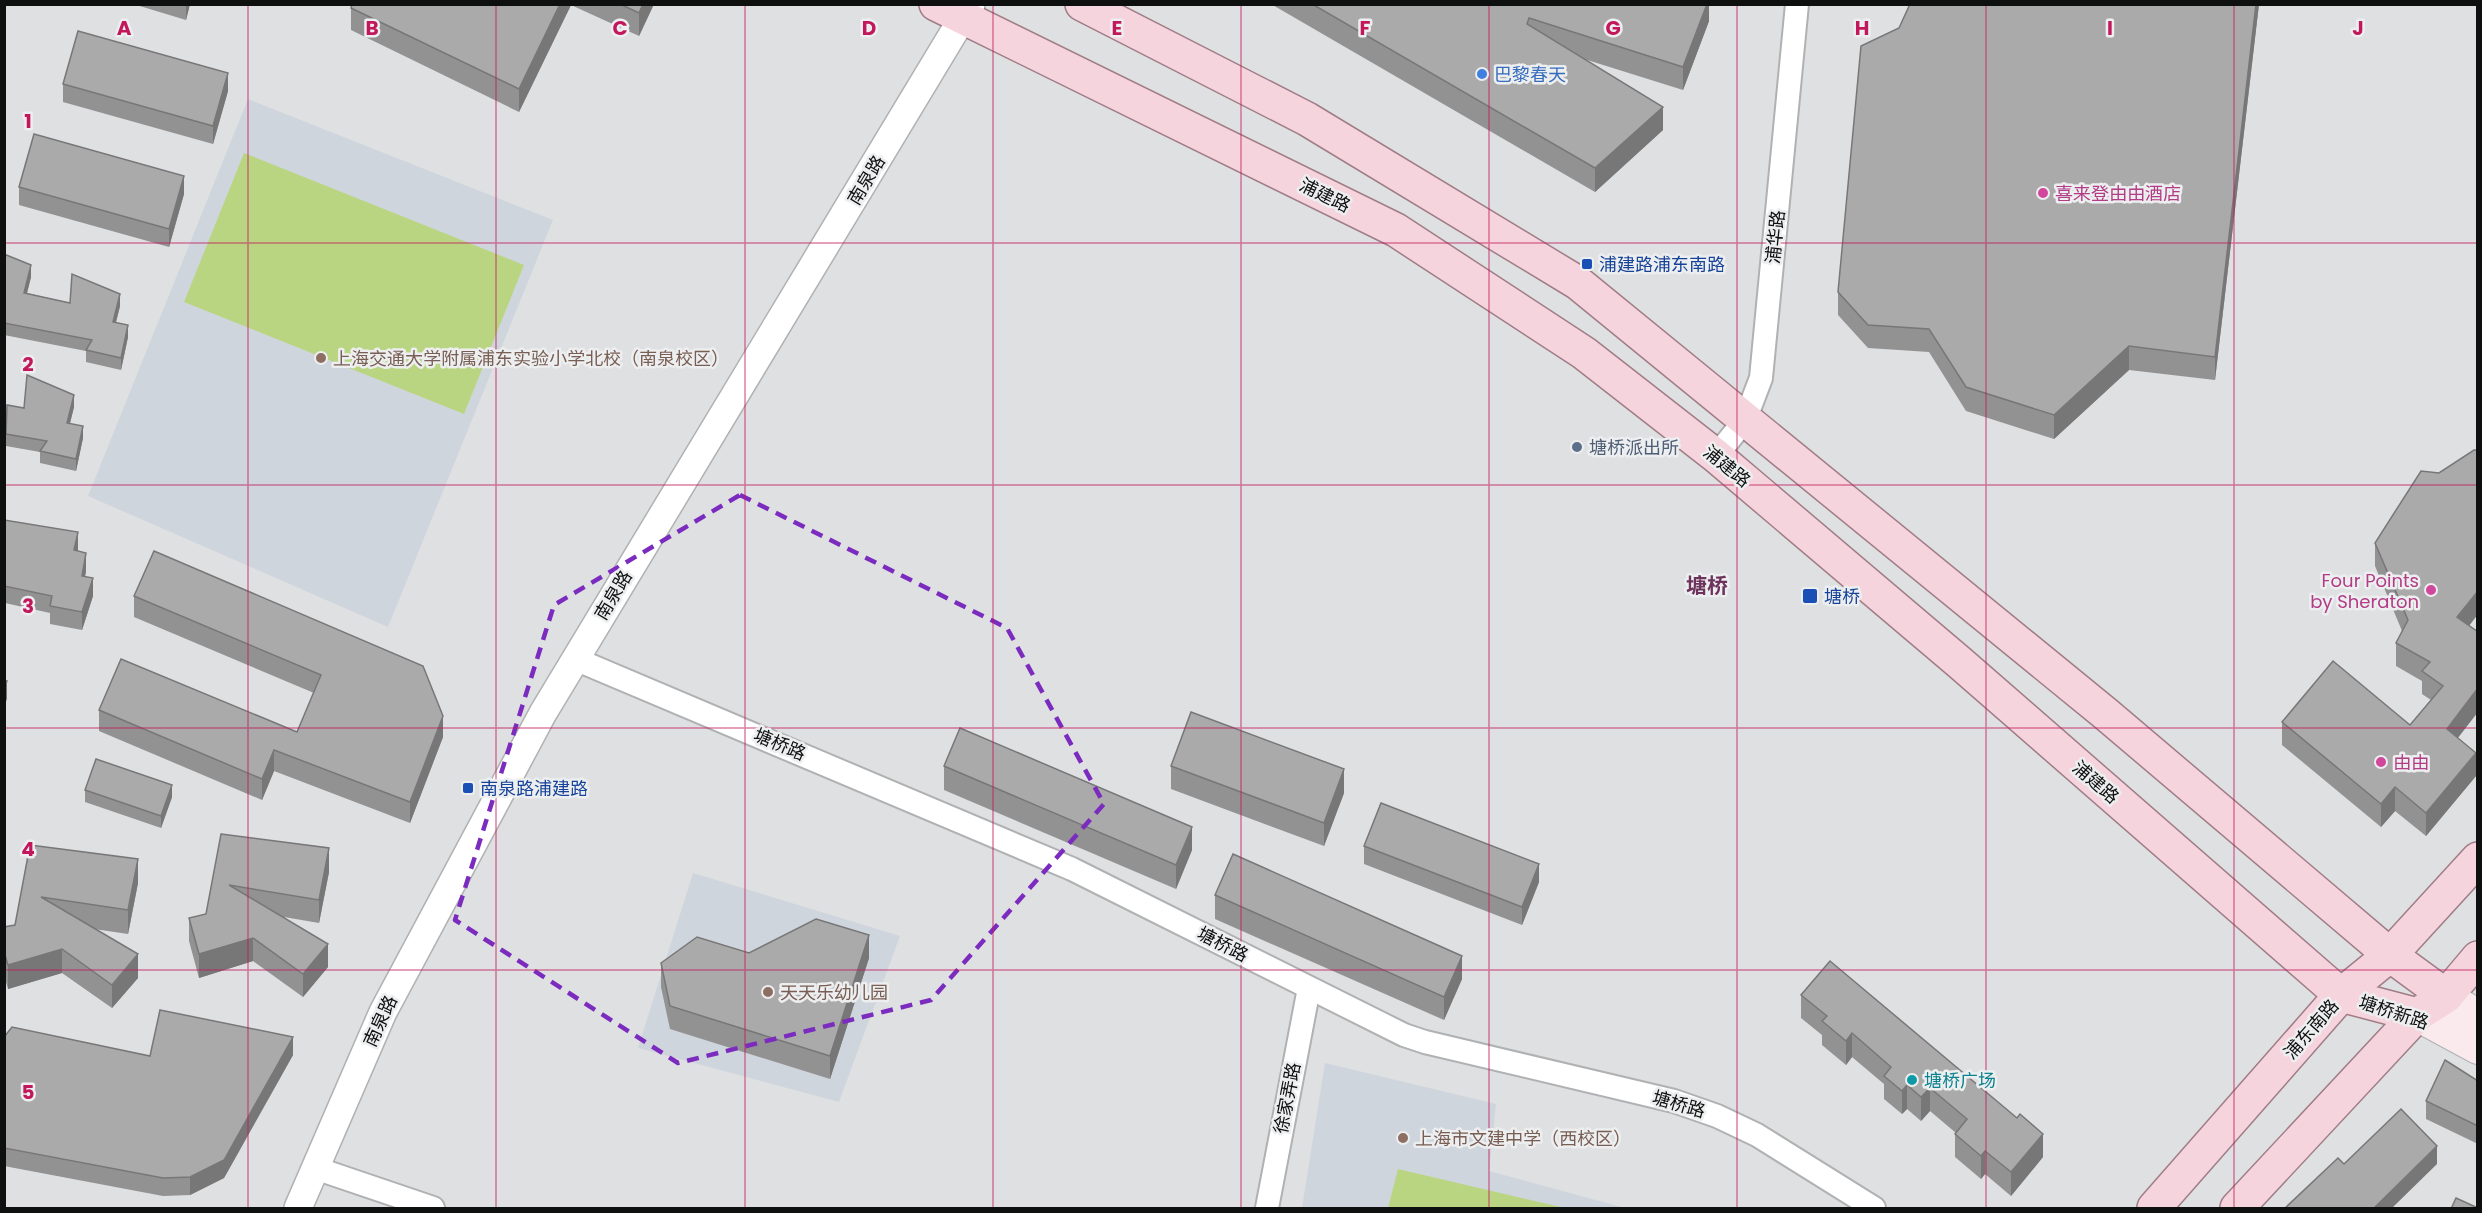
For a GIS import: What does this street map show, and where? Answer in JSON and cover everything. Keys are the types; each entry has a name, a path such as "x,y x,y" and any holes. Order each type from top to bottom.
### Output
{"main road":[{"path":"1082,4 1307,120 1578,283 2106,714 2390,955"},
{"name":"浦建路","path":"957,9 1396,230 1584,354 1716,456 1959,662 2341,995"},
{"name":"浦东南路","path":"2154,1209 2341,995 2390,955 2478,859"},
{"name":"塘桥新路","path":"2390,955 2478,1016"},
{"path":"2237,1209 2416,1015 2446,996 2478,958"},
{"name":"塘桥新路","path":"2341,995 2416,1015 2478,1048"}],"street":[{"name":"浦华路","path":"1716,456 1745,420 1761,378 1797,4"},
{"name":"南泉路","path":"298,1209 383,1012 574,659 957,9"},
{"name":"塘桥路","path":"574,659 1072,869 1370,1019 1425,1042 1674,1101 1717,1116 1757,1135 1874,1209"},
{"name":"徐家弄路","path":"1267,1209 1309,988"},
{"path":"315,1168 433,1209"}],"highlighted area":[{"path":"740,495 1007,628 1104,804 931,1000 678,1063 455,920 554,605"}],"shaded area":[{"name":"上海交通大学附属浦东实验小学北校（南泉校区）","path":"248,99 553,220 388,627 88,496"},
{"name":"天天乐幼儿园","path":"693,873 900,936 839,1102 638,1048"},
{"name":"上海市文建中学（西校区）","path":"1325,1063 1496,1104 1489,1171 1625,1208 1302,1208"}],"green space":[{"path":"244,153 524,265 464,414 184,302"},
{"path":"1398,1169 1565,1208 1388,1208"}],"building":[{"path":"352,4 560,4 519,89 351,8"},
{"path":"620,4 643,4 639,13"},
{"name":"巴黎春天","path":"1312,4 1707,4 1683,67 1529,18 1527,24 1663,107 1595,168"},
{"name":"喜来登由由酒店","path":"1910,4 2256,4 2215,357 2129,346 2054,415 1966,387 1929,329 1868,325 1838,292 1861,46 1899,28"},
{"path":"78,31 228,73 213,126 63,84"},
{"path":"34,134 184,176 169,229 19,187"},
{"path":"4,254 31,265 24,293 70,303 72,274 120,294 113,322 128,325 121,358 86,350 92,340 4,323"},
{"path":"27,375 74,395 67,423 83,426 76,459 40,451 47,441 6,434 7,405 24,408"},
{"path":"2474,450 2478,450 2478,591 2457,617 2478,632 2478,688 2447,729 2476,753 2426,813 2395,787 2381,804 2282,722 2333,661 2410,725 2443,686 2422,671 2430,662 2396,643 2408,620 2375,543 2421,471 2439,473"},
{"path":"4,520 78,532 74,550 86,553 82,576 93,578 82,612 50,606 52,596 4,586"},
{"path":"154,551 423,666 443,716 410,802 274,750 262,779 99,710 121,659 297,732 321,675 134,596"},
{"path":"1191,712 1344,769 1324,823 1171,766"},
{"path":"960,728 1192,827 1176,865 944,766"},
{"path":"96,759 172,785 161,816 85,790"},
{"path":"1381,803 1539,864 1522,907 1364,846"},
{"path":"221,834 329,848 319,900 229,885 328,944 303,974 253,938 199,954 189,918 206,914"},
{"path":"30,845 138,859 128,910 41,897 138,954 112,985 62,949 8,965 4,952 4,927 15,925"},
{"path":"1233,854 1462,956 1444,997 1215,895"},
{"path":"816,919 869,935 830,1056 670,1006 661,963 697,937 749,953"},
{"path":"1830,961 2017,1118 2020,1114 2043,1134 2011,1172 1985,1151 1981,1156 1955,1134 1967,1119 1930,1088 1921,1097 1907,1085 1902,1091 1884,1076 1891,1067 1852,1033 1846,1041 1822,1021 1827,1016 1801,995"},
{"path":"160,1010 293,1037 224,1160 190,1177 163,1178 4,1148 4,1037 12,1027 150,1056"},
{"path":"2445,1060 2478,1081 2478,1126 2426,1101"},
{"path":"2401,1109 2437,1146 2373,1209 2284,1209 2338,1158 2344,1164"},
{"path":"2456,1198 2478,1208 2478,1209 2451,1209"}],"place":[{"name":"巴黎春天","path":"1482,74"},
{"name":"喜来登由由酒店","path":"2043,193"},
{"name":"浦建路浦东南路","path":"1587,264"},
{"name":"上海交通大学附属浦东实验小学北校（南泉校区）","path":"321,358"},
{"name":"塘桥派出所","path":"1577,447"},
{"name":"Four Points by Sheraton","path":"2431,590"},
{"name":"塘桥","path":"1810,596"},
{"name":"由由","path":"2381,762"},
{"name":"南泉路浦建路","path":"468,788"},
{"name":"天天乐幼儿园","path":"768,992"},
{"name":"塘桥广场","path":"1912,1080"},
{"name":"上海市文建中学（西校区）","path":"1403,1138"}],"district":[{"name":"塘桥","path":"1707,585"}]}
